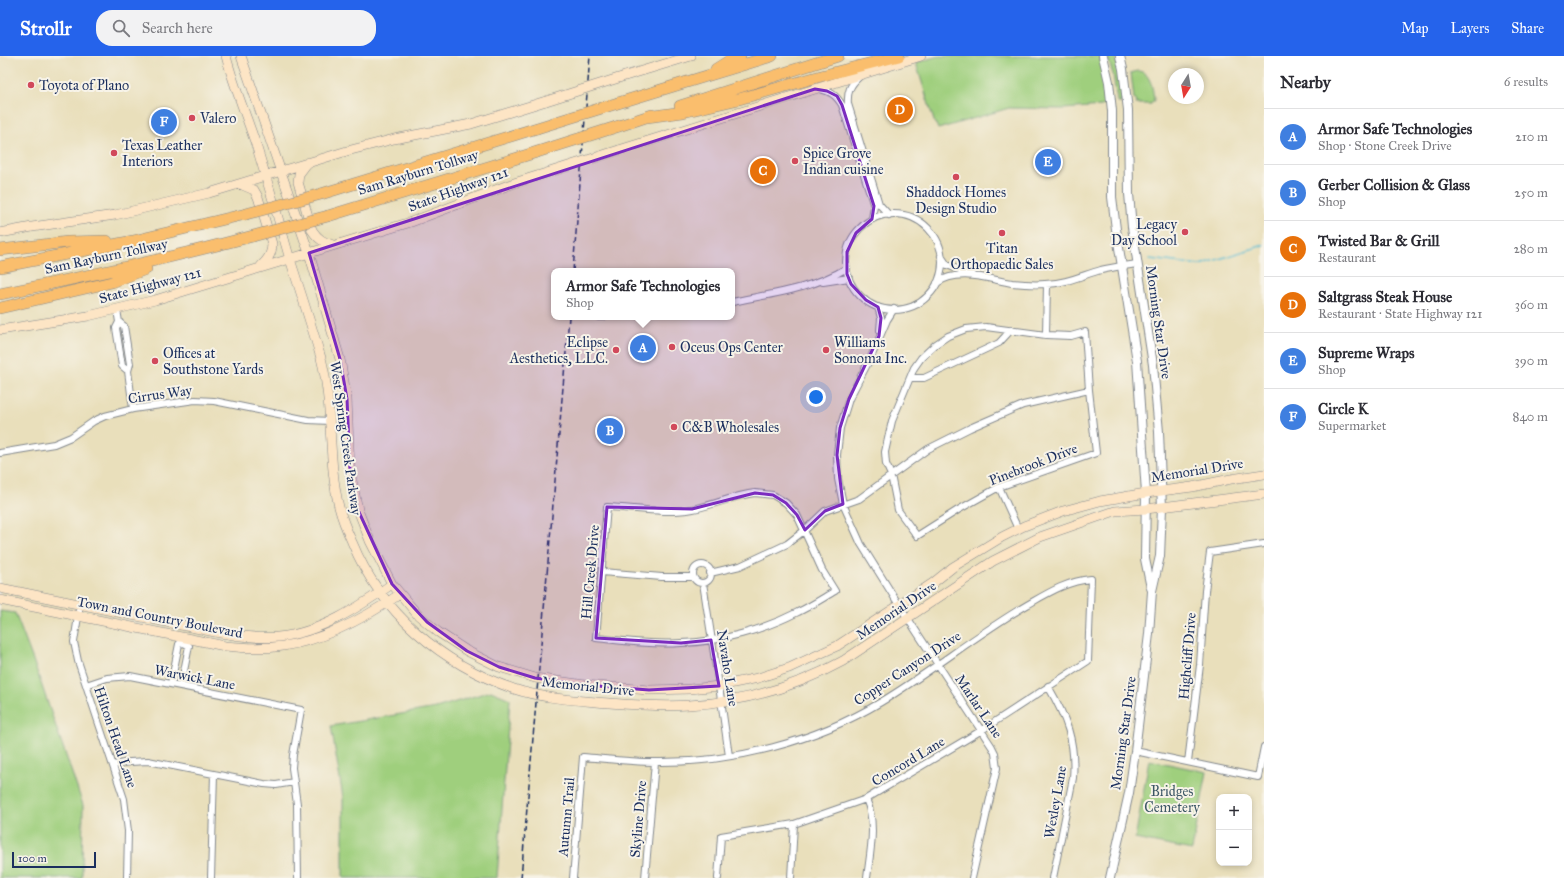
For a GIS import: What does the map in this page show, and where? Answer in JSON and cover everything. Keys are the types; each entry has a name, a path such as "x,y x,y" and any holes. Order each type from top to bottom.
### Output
{"highway":[{"path":"704,77 732,59 740,56"},
{"name":"Sam Rayburn Tollway","path":"0,267 133,241 246,214 321,194 772,56"},
{"name":"Sam Rayburn Tollway","path":"0,294 81,278 178,256 328,216 537,152 838,56"},
{"path":"647,117 683,112 718,104 899,56"},
{"path":"0,250 68,242 133,241"},
{"path":"0,308 112,282 178,256"}],"main road":[{"name":"West Spring Creek Parkway","path":"226,56 266,175 290,258 308,312 322,364 330,410 332,456 338,506 343,523 361,564 379,593 409,626 434,648 481,676 514,689 533,694"},
{"name":"West Spring Creek Parkway","path":"241,56 309,253 340,359 347,399 350,471 358,510 370,541 392,584 417,614 438,632 468,651 499,667 535,678"},
{"path":"0,233 114,215 208,193 308,162 394,139 471,124 691,56"},
{"name":"State Highway 121","path":"0,330 88,316 155,300 260,266 309,253 411,222 514,183 921,56"},
{"path":"308,162 299,174 298,182 312,230 316,237 323,242 333,245"},
{"path":"240,184 254,190 258,197 272,244 272,252 269,258 260,266"},
{"path":"330,421 348,419"},
{"name":"Memorial Drive","path":"535,678 585,685 649,690 690,689 719,686 758,678 789,668 837,646 933,583 953,567 1018,529 1064,511 1100,501 1264,474"},
{"name":"Memorial Drive","path":"533,694 583,701 649,706 690,705 766,693 821,673 859,652 993,562 1040,537 1115,511 1162,508 1264,494"},
{"name":"Town and Country Boulevard","path":"0,588 220,633 254,637 284,636 318,627 336,618 392,584"},
{"name":"Town and Country Boulevard","path":"0,600 185,640 225,646 253,648 285,646 316,638 357,620 400,594"},
{"path":"199,641 201,629"},
{"path":"284,636 285,646"}],"street":[{"name":"Morning Star Drive","path":"1103,56 1112,111 1112,197 1137,361 1146,493 1145,559 1152,591"},
{"name":"Morning Star Drive","path":"1110,878 1129,793 1135,751 1149,634 1152,591 1160,556 1162,508 1159,432 1152,355 1132,227 1129,194 1128,110 1120,56"},
{"path":"863,74 852,83 848,92 848,104 878,204 889,214"},
{"path":"815,89 827,91 837,96 842,105 874,206 872,219"},
{"path":"942,256 941,271 937,282 930,293 921,301 910,307 894,309 878,307 866,300 858,293 849,278 847,268 847,252 850,242 856,233 863,225 872,219 889,214 904,215 918,220 929,230 937,242 947,265 976,276 1013,283 1047,284 1059,283 1100,270 1138,264"},
{"path":"811,284 847,268"},
{"path":"937,282 948,277 976,276"},
{"path":"735,301 811,284 849,278"},
{"path":"1046,335 1047,284"},
{"path":"878,307 880,318 879,336"},
{"path":"879,336 894,309"},
{"path":"117,310 119,322 116,328 122,366 128,370 133,409"},
{"path":"710,573 740,566 787,544 825,511 859,499 928,449 976,425 1023,405 1089,390 1085,332 1072,336 1046,335 986,327 966,329 948,336 936,344 921,358 910,378 892,421 885,452 886,464 891,475"},
{"path":"910,378 924,378 999,343 1011,330"},
{"name":"Marlar Lane","path":"879,336 872,355 849,400 840,428 837,455 838,479 843,504 861,544 937,664 982,730 995,753 997,768 972,878"},
{"name":"Pinebrook Drive","path":"891,475 898,510 917,536 958,510 999,488 1096,453 1089,390"},
{"name":"Cirrus Way","path":"0,453 54,444 71,437 105,416 133,409 195,400 214,401 308,420 330,421"},
{"path":"999,488 1018,529"},
{"name":"Hill Creek Drive","path":"712,640 681,644 644,643 596,638 607,507 670,510 692,509 740,494 756,493 773,495 786,504 797,514 804,530"},
{"path":"712,640 752,631 798,613 835,591 822,570 804,530"},
{"name":"Highcliff Drive","path":"1188,762 1200,665 1205,591 1210,552 1264,544"},
{"path":"698,566 707,567 710,573 708,581 703,583 697,582 693,577 694,571 698,566"},
{"path":"602,572 662,577 693,577"},
{"name":"Copper Canyon Drive","path":"583,757 656,762 729,756 752,753 774,747 835,725 881,702 1008,616 1041,597 1070,583 1091,579 1088,661"},
{"name":"Navaho Lane","path":"703,583 729,756"},
{"name":"Hilton Head Lane","path":"80,604 74,642 78,661 124,799 128,831 127,878"},
{"path":"171,684 179,644 185,640 189,646 180,686"},
{"name":"Concord Lane","path":"718,878 721,836 794,824 866,799 982,730 1088,661"},
{"name":"Warwick Lane","path":"86,685 107,678 130,676 301,710 293,755 292,768 294,782"},
{"name":"Wexley Lane","path":"1048,686 1062,710 1072,745 1074,761 1073,778 1053,878"},
{"path":"1135,751 1258,777 1264,747"},
{"name":"Autumn Trail","path":"573,878 583,757"},
{"path":"113,765 148,760 264,784 276,785 294,782 297,804 298,878"},
{"name":"Skyline Drive","path":"645,878 656,762"},
{"path":"211,878 214,774"},
{"path":"866,799 871,808 872,831 867,878"},
{"path":"791,878 794,824"}],"highlighted area":[{"path":"815,89 827,91 837,96 842,105 874,206 872,219 856,233 847,252 847,274 851,284 866,300 878,307 881,318 879,336 849,399 840,428 837,455 843,504 825,511 805,530 797,515 786,503 773,495 755,493 692,509 607,507 596,638 681,643 711,640 719,686 649,690 585,685 535,678 499,667 467,651 427,622 392,584 358,510 350,471 347,399 340,359 309,253"}],"green space":[{"path":"938,56 1100,56 1108,100 1102,106 1064,109 1009,108 938,129 935,124 916,63"},
{"path":"1107,56 1116,56 1123,98 1121,103 1118,103 1117,101 1113,74"},
{"path":"1137,71 1145,74 1150,82 1154,100 1151,104 1135,104 1136,102 1134,99 1131,73"},
{"path":"0,611 15,613 33,660 83,805 82,878 0,878"},
{"path":"491,691 510,699 497,878 343,878 343,797 331,726 436,708"},
{"name":"Bridges Cemetery","path":"1149,760 1207,772 1192,850 1135,839"}],"waterway":[{"path":"1150,259 1200,265 1264,245"}],"railway":[{"path":"573,268 590,56"},
{"path":"521,878 569,320"}],"place":[{"name":"Toyota of Plano","path":"31,85"},
{"name":"Saltgrass Steak House","path":"900,110"},
{"name":"Valero","path":"192,118"},
{"name":"Circle K","path":"164,122"},
{"name":"Texas Leather Interiors","path":"114,153"},
{"name":"Spice Grove Indian cuisine","path":"795,161"},
{"name":"Supreme Wraps","path":"1048,162"},
{"name":"Twisted Bar & Grill","path":"763,171"},
{"name":"Shaddock Homes Design Studio","path":"956,177"},
{"name":"Legacy Day School","path":"1185,232"},
{"name":"Titan Orthopaedic Sales","path":"1002,233"},
{"name":"Oceus Ops Center","path":"672,347"},
{"name":"Armor Safe Technologies","path":"643,348"},
{"name":"Eclipse Aesthetics, LLC.","path":"616,350"},
{"name":"Williams Sonoma Inc.","path":"826,350"},
{"name":"Offices at Southstone Yards","path":"155,361"},
{"name":"C&B Wholesales","path":"674,427"},
{"name":"Gerber Collision & Glass","path":"610,431"}]}
